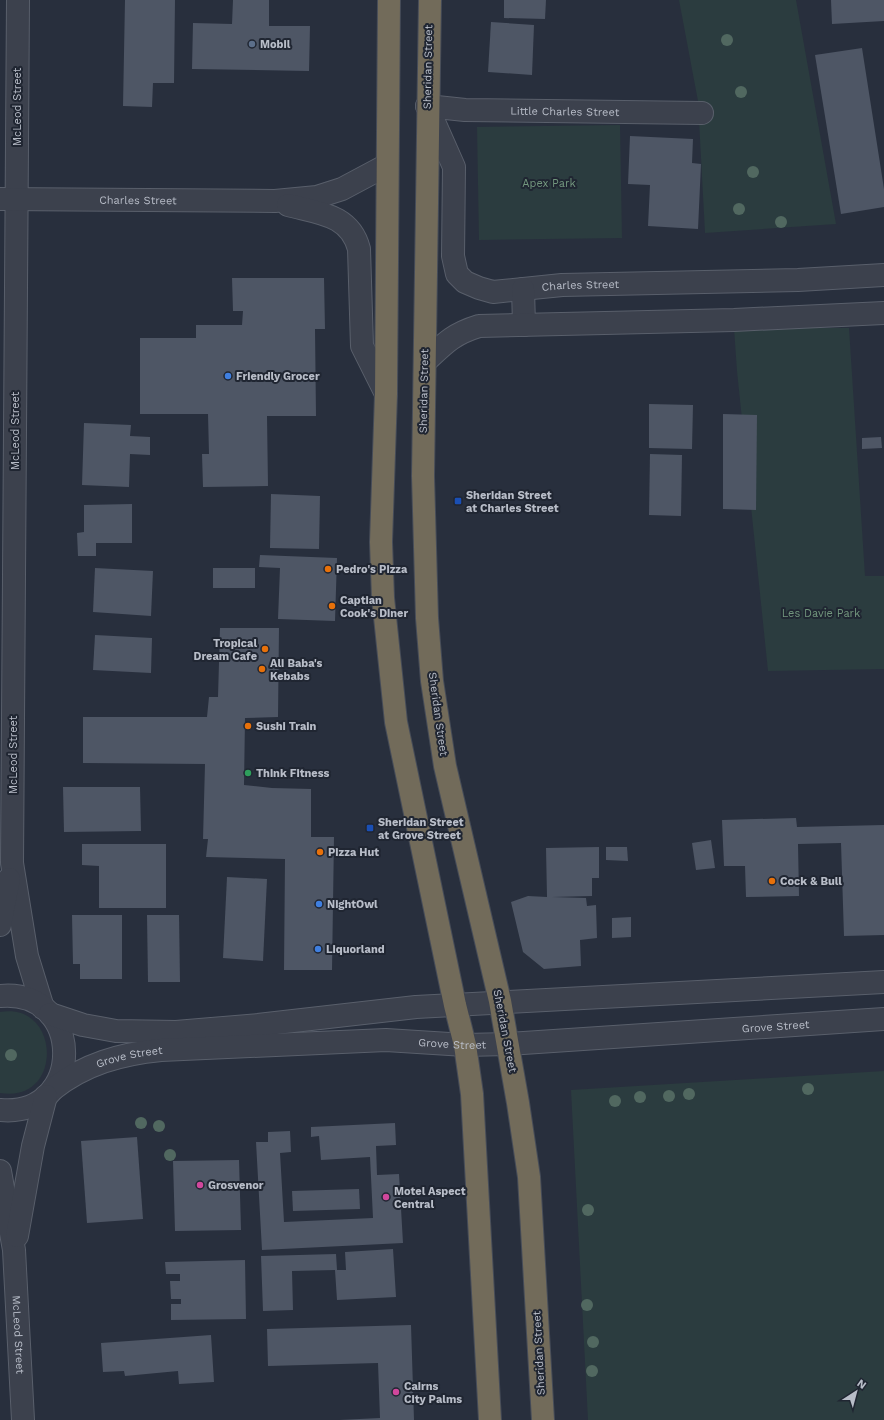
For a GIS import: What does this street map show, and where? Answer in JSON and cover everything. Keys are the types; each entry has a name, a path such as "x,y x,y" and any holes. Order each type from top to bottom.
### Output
{"highway":[{"path":"389,0 386,394 381,542 388,651 396,722 455,1005 465,1045 472,1094 490,1420"},
{"name":"Sheridan Street","path":"430,0 427,106 424,518 427,618 432,681 445,766 500,1001 528,1177 543,1420"}],"street":[{"name":"McLeod Street","path":"14,1250 33,1146 49,1093 62,1074 65,1056 60,1030 46,1011 28,960 12,862 7,587 8,199 18,0"},
{"name":"Charles Street","path":"427,106 454,166 453,256 457,274 465,282 493,292 562,285 798,280 884,275"},
{"name":"Little Charles Street","path":"427,106 465,110 702,114"},
{"name":"Charles Street","path":"8,199 275,201 317,197 354,184 387,165"},
{"name":"Charles Street","path":"275,201 338,219 349,229 357,240 359,249 362,346 386,394"},
{"path":"523,289 524,325"},
{"path":"425,362 451,338 464,331 479,326 734,320 884,313"},
{"name":"McLeod Street","path":"0,925 12,862"},
{"name":"Grove Street","path":"0,996 17,996 26,999 46,1011 96,1028 116,1031 148,1032 232,1027 401,1008 500,1001 600,999 884,982"},
{"name":"Grove Street","path":"0,1110 25,1108 38,1102 73,1074 91,1065 144,1051 213,1046 386,1040 465,1045 508,1044 884,1019"},
{"name":"McLeod Street","path":"0,1171 14,1250 23,1420"}],"green space":[{"path":"679,0 796,0 836,224 705,233 698,101"},
{"name":"Apex Park","path":"620,125 622,238 479,240 477,127"},
{"name":"Les Davie Park","path":"734,328 849,328 865,576 884,576 884,669 768,671 737,371"},
{"path":"0,1012 20,1013 35,1022 44,1036 47,1052 44,1069 36,1083 21,1092 0,1093"},
{"path":"884,1071 884,1420 588,1420 571,1090"}],"building":[{"path":"125,0 175,0 174,83 153,83 152,107 123,106"},
{"path":"233,0 269,0 269,26 310,26 309,71 192,69 193,23 232,24"},
{"path":"504,0 546,0 545,19 504,18"},
{"path":"831,0 884,0 884,21 832,24"},
{"path":"491,22 534,25 532,75 488,72"},
{"path":"862,48 884,189 884,207 841,214 815,55"},
{"path":"630,136 693,139 692,163 701,164 698,229 648,226 650,185 628,184"},
{"name":"Friendly Grocer","path":"232,278 324,278 325,329 315,329 316,416 267,416 268,486 203,487 202,454 209,454 208,414 140,414 140,338 196,338 196,325 242,325 243,311 233,311"},
{"path":"649,404 693,405 692,449 649,448"},
{"path":"723,414 757,415 756,510 723,509"},
{"path":"84,423 131,425 130,436 150,437 150,455 130,454 129,487 82,485"},
{"path":"881,437 882,448 862,449 862,438"},
{"path":"650,454 682,455 681,516 649,515"},
{"path":"271,494 320,496 319,549 270,548"},
{"path":"132,504 132,543 96,543 96,556 78,556 77,533 84,532 84,505"},
{"path":"260,555 337,558 335,621 278,619 280,568 259,567"},
{"path":"95,568 153,571 151,616 93,612"},
{"path":"213,568 255,568 255,588 213,588"},
{"path":"220,628 279,628 278,717 245,718 244,785 272,788 311,789 311,837 334,837 332,970 284,970 285,859 206,857 208,839 203,839 205,764 83,763 83,717 207,717 209,697 218,697"},
{"path":"95,635 152,638 151,673 93,670"},
{"path":"63,787 140,787 141,831 64,832"},
{"name":"Cock & Bull","path":"796,818 797,827 884,825 884,935 844,936 841,843 798,844 799,896 746,897 745,866 724,866 722,820"},
{"path":"711,840 715,868 696,870 692,843"},
{"path":"82,844 166,844 166,908 99,908 99,866 82,865"},
{"path":"599,847 599,878 592,878 592,896 552,897 586,898 587,906 596,905 597,938 580,940 581,966 544,969 523,952 511,902 528,896 547,897 546,848"},
{"path":"606,847 627,847 628,861 606,860"},
{"path":"227,877 267,879 263,961 223,958"},
{"path":"72,915 122,915 122,979 80,979 80,964 73,964"},
{"path":"147,915 179,915 180,982 148,982"},
{"path":"631,917 631,937 612,938 612,918"},
{"name":"Motel Aspect Central","path":"395,1123 396,1145 376,1146 377,1175 399,1174 403,1243 262,1250 256,1142 268,1142 268,1132 290,1131 291,1152 280,1153 284,1222 373,1218 370,1157 321,1160 319,1136 311,1137 311,1127"},
{"path":"137,1137 143,1219 87,1223 81,1141"},
{"path":"239,1160 241,1230 175,1231 173,1161"},
{"path":"359,1189 360,1209 293,1211 292,1191"},
{"path":"393,1249 396,1297 337,1300 335,1270 292,1271 293,1310 263,1311 261,1256 336,1254 337,1270 346,1270 345,1252"},
{"path":"245,1260 246,1319 171,1320 171,1304 181,1304 181,1299 171,1299 170,1281 180,1281 180,1274 166,1274 165,1262"},
{"name":"Cairns City Palms","path":"411,1325 414,1420 339,1420 380,1418 378,1363 268,1366 267,1329"},
{"path":"211,1335 214,1382 179,1384 178,1371 125,1376 124,1371 103,1372 101,1343"}],"place":[{"name":"Mobil","path":"252,44"},
{"name":"Friendly Grocer","path":"228,376"},
{"name":"Sheridan Street at Charles Street","path":"458,501"},
{"name":"Pedro's Pizza","path":"328,569"},
{"name":"Captian Cook's Diner","path":"332,606"},
{"name":"Tropical Dream Cafe","path":"265,649"},
{"name":"Ali Baba's Kebabs","path":"262,669"},
{"name":"Sushi Train","path":"248,726"},
{"name":"Think Fitness","path":"248,773"},
{"name":"Sheridan Street at Grove Street","path":"370,828"},
{"name":"Pizza Hut","path":"320,852"},
{"name":"Cock & Bull","path":"772,881"},
{"name":"NightOwl","path":"319,904"},
{"name":"Liquorland","path":"318,949"},
{"name":"Grosvenor","path":"200,1185"},
{"name":"Motel Aspect Central","path":"386,1197"},
{"name":"Cairns City Palms","path":"396,1392"}]}
